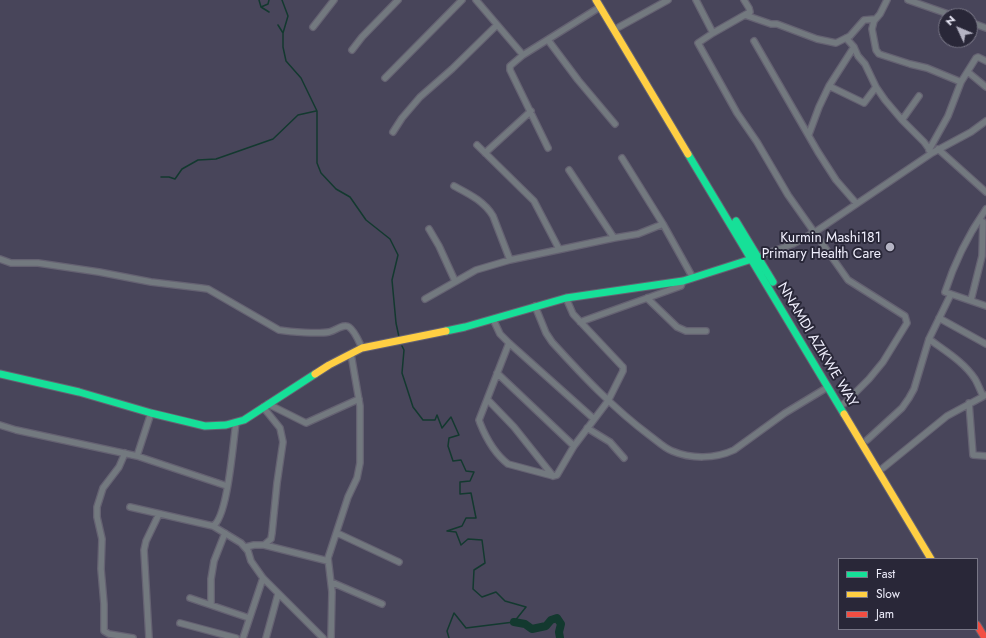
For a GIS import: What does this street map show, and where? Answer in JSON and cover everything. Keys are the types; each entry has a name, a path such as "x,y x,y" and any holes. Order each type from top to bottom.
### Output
{"main road":[{"name":"NNAMDI AZIKWE WAY","path":"596,0 601,3 619,27 828,387 842,404 867,440 937,558"},
{"name":"NNAMDI AZIKWE WAY","path":"601,3 842,404 930,558"},
{"path":"0,374 79,392 151,413 205,426 226,425 244,420 329,365 362,348 465,327 566,298 683,281 754,258"}],"street":[{"path":"313,27 334,0"},
{"path":"352,50 362,37 398,0"},
{"path":"385,78 462,0"},
{"path":"476,0 523,55"},
{"path":"619,27 668,0"},
{"path":"696,0 714,33"},
{"path":"744,0 750,10 745,15 698,43 737,113 757,142 788,195 848,280 905,316 908,323 883,362 869,379 842,404"},
{"path":"887,0 880,14 875,19 872,29 873,40 879,54 927,68 961,82"},
{"path":"908,0 922,2 938,9"},
{"path":"548,148 510,70 511,63 548,40 601,3"},
{"path":"745,15 771,24 777,24 817,39 836,43 846,38 856,30 864,20 875,19"},
{"path":"393,132 402,118 420,97 452,69 497,25"},
{"path":"846,38 854,47 876,87 885,100 924,142 930,151"},
{"path":"548,40 578,80 615,124"},
{"path":"754,41 818,152 836,180 856,203"},
{"path":"809,134 829,86 854,47"},
{"path":"930,151 948,116 961,82 976,58 978,57 986,62"},
{"path":"968,72 986,87"},
{"path":"829,86 864,103 876,87"},
{"path":"902,120 919,96"},
{"path":"485,153 531,111"},
{"path":"754,258 793,244 815,232 930,151 938,149 971,132 986,121"},
{"path":"477,145 534,201 559,249"},
{"path":"938,149 986,192"},
{"path":"622,158 663,224 693,278"},
{"path":"569,170 614,238"},
{"path":"454,186 475,197 490,210 510,260"},
{"path":"971,300 982,256 983,221 986,209"},
{"path":"983,221 953,266 944,292 986,306"},
{"path":"424,299 476,270 510,260 559,249 638,234 663,224"},
{"path":"429,229 439,246 455,281"},
{"path":"0,259 11,263 38,263 152,282 208,289 279,330 291,332 327,332 348,326 362,348"},
{"path":"580,322 681,286 683,281"},
{"path":"867,440 902,408 909,398 914,389 929,339 951,294"},
{"path":"553,476 556,475 574,446 608,401 623,371 623,367 572,312 566,298"},
{"path":"648,298 677,327 686,331 706,331"},
{"path":"535,306 546,333 552,342 626,418 671,451 699,457 714,456 734,450 785,413 828,387"},
{"path":"939,318 986,344"},
{"path":"493,319 500,334 509,343 594,419"},
{"path":"884,468 947,416 984,395 976,380 965,367 929,339"},
{"path":"509,343 479,420 492,446 508,464 553,476"},
{"path":"331,638 332,592 328,561 348,497 359,470 360,406 351,354"},
{"path":"497,373 574,446"},
{"path":"266,406 306,423 358,399"},
{"path":"488,400 514,427 553,476"},
{"path":"969,403 974,455 986,456"},
{"path":"264,545 271,539 272,534 276,483 283,442 280,428 266,406"},
{"path":"137,456 151,413"},
{"path":"213,526 217,524 226,499 236,423"},
{"path":"0,425 137,456 227,486"},
{"path":"587,428 610,442 624,458"},
{"path":"125,453 119,467 99,497 97,512 102,539 101,568 104,604 104,631 109,634 133,638"},
{"path":"130,506 213,526 246,547 251,561 262,578 323,638"},
{"path":"149,638 144,550 146,541 159,514"},
{"path":"211,605 211,579 214,561 225,533"},
{"path":"337,533 399,562"},
{"path":"246,547 264,545 328,561"},
{"path":"243,638 262,578"},
{"path":"330,582 382,604"},
{"path":"266,638 278,594"},
{"path":"190,598 249,618"},
{"path":"180,623 222,636 236,638"}],"waterway":[{"path":"259,0 261,7 269,12"},
{"path":"261,7 268,4 269,0"},
{"path":"282,0 288,16 283,33"},
{"path":"278,25 283,33 283,47 286,61 301,78 317,111 317,163 321,173 336,189 350,197 366,220 390,239 398,255 392,280 396,323 399,337"},
{"path":"161,177 175,179 182,169 198,160 216,159 273,139 298,115 316,111"},
{"path":"402,346 404,350 402,373 413,407 423,420 435,420 437,415 442,428 451,417 459,435 449,438 448,446 453,461 461,460 466,471 474,472 470,481 460,482 460,494 471,493 476,518 466,518 462,526 447,531 456,532 461,545 468,539 482,540 485,563 474,570 473,589 482,597 496,592 505,601 526,607 514,622 466,628 454,613 447,631 449,638"},
{"path":"514,622 525,624 532,629 546,626 551,620 557,618 561,624 559,632 560,638"}],"traffic: fast":[{"path":"688,154 844,414"},
{"path":"736,221 773,282"},
{"path":"446,331 566,298 683,281 755,258"},
{"path":"0,374 79,392 151,413 205,426 226,425 244,420 315,374"}],"traffic: slow":[{"path":"596,0 688,154"},
{"path":"315,374 362,348 446,331"},
{"path":"844,414 930,558"}],"traffic: jam":[{"path":"978,627 985,638"}],"place":[{"name":"Kurmin Mashi181 Primary Health Care","path":"890,247"}]}
